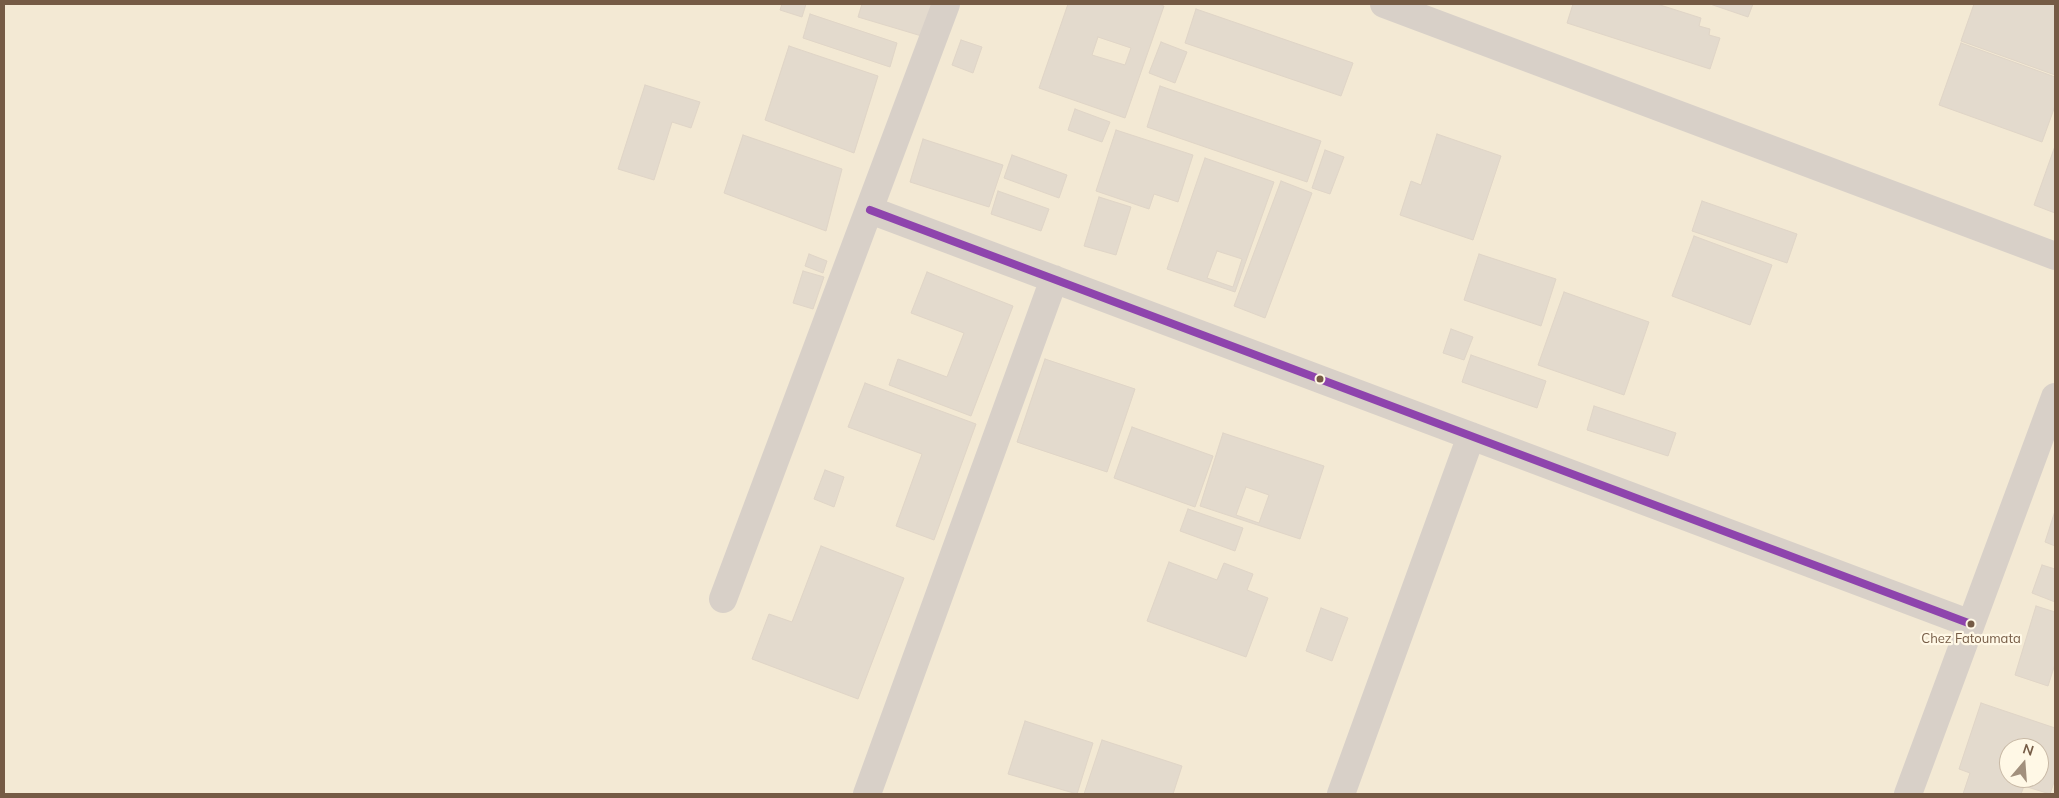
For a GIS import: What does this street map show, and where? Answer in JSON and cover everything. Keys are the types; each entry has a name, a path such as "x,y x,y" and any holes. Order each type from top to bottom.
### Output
{"street":[{"path":"723,599 946,4"},
{"path":"1384,4 2055,256"},
{"path":"870,210 1971,624"},
{"path":"868,794 1054,279"},
{"path":"1908,794 2055,397"},
{"path":"1340,794 1471,436"}],"shaded area":[{"path":"4,4 2055,4 2055,794 4,794"}],"building":[{"path":"782,4 806,4 802,17 780,10"},
{"path":"862,4 937,4 925,37 858,17"},
{"path":"1068,4 1157,4 1164,6 1125,118 1039,88","holes":["1098,37 1131,48 1125,65 1092,55"]},
{"path":"1573,4 1657,4 1701,18 1699,26 1710,29 1709,35 1720,38 1710,69 1567,23"},
{"path":"1710,4 1753,4 1748,17"},
{"path":"1974,4 2055,4 2055,75 1961,41"},
{"path":"1196,9 1353,63 1341,96 1185,43"},
{"path":"810,14 897,43 890,67 803,38"},
{"path":"961,40 982,47 973,73 952,65"},
{"path":"1161,42 1187,52 1175,83 1149,73"},
{"path":"1961,43 2055,77 2055,106 2042,142 1939,105"},
{"path":"789,46 878,76 854,153 765,120"},
{"path":"645,85 700,102 691,128 672,122 654,180 618,169"},
{"path":"1160,86 1321,141 1307,182 1147,127"},
{"path":"1075,109 1110,122 1102,142 1068,130"},
{"path":"1116,130 1193,155 1178,202 1154,194 1149,209 1096,191"},
{"path":"1437,134 1501,156 1473,240 1400,215 1411,181 1421,185"},
{"path":"743,135 842,169 826,231 724,193"},
{"path":"923,139 1003,165 989,207 910,182"},
{"path":"2055,146 2055,213 2034,205"},
{"path":"1325,150 1344,157 1330,194 1312,188"},
{"path":"1012,155 1067,175 1059,198 1004,178"},
{"path":"1205,158 1274,182 1235,292 1167,269","holes":["1217,251 1242,259 1233,287 1207,278"]},
{"path":"1281,181 1312,193 1265,318 1234,306"},
{"path":"998,191 1049,209 1041,231 991,214"},
{"path":"1099,197 1131,207 1116,255 1084,246"},
{"path":"1702,201 1797,234 1787,263 1692,231"},
{"path":"1694,236 1772,265 1750,325 1672,296"},
{"path":"809,254 827,261 823,273 805,266"},
{"path":"1479,254 1556,279 1541,326 1464,300"},
{"path":"803,271 824,277 813,309 793,303"},
{"path":"927,272 1013,306 971,416 889,385 898,359 947,377 964,333 911,313"},
{"path":"1564,292 1649,322 1624,395 1538,365"},
{"path":"1451,329 1473,337 1464,360 1443,353"},
{"path":"1471,355 1546,381 1537,408 1462,382"},
{"path":"1045,359 1135,389 1107,472 1017,442"},
{"path":"865,383 976,424 934,540 896,526 922,454 848,427"},
{"path":"1594,406 1676,433 1668,456 1587,430"},
{"path":"1132,427 1213,456 1195,507 1114,478"},
{"path":"1223,433 1324,466 1300,539 1200,506","holes":["1246,487 1269,495 1259,523 1236,515"]},
{"path":"825,470 844,477 834,507 814,499"},
{"path":"1188,509 1243,528 1235,551 1180,531"},
{"path":"2055,511 2055,546 2045,542"},
{"path":"821,546 904,578 858,699 752,659 769,614 792,622"},
{"path":"1169,562 1217,580 1224,563 1253,574 1247,590 1268,598 1246,657 1147,621"},
{"path":"2042,565 2055,569 2055,602 2032,593"},
{"path":"2036,606 2055,612 2055,664 2048,686 2015,675"},
{"path":"1321,608 1348,618 1332,661 1306,651"},
{"path":"1981,703 2055,728 2055,779 2050,794 2030,788 2049,788 2049,738 1999,738 1999,788 2023,788 2021,794 1963,794 1970,773 1959,769"},
{"path":"1025,721 1093,743 1077,794 1008,774"},
{"path":"1102,740 1182,766 1173,794 1084,794"}],"transit line":[{"path":"870,210 1971,624"}],"place":[{"name":"Chez Fatoumata","path":"1971,624"}]}
